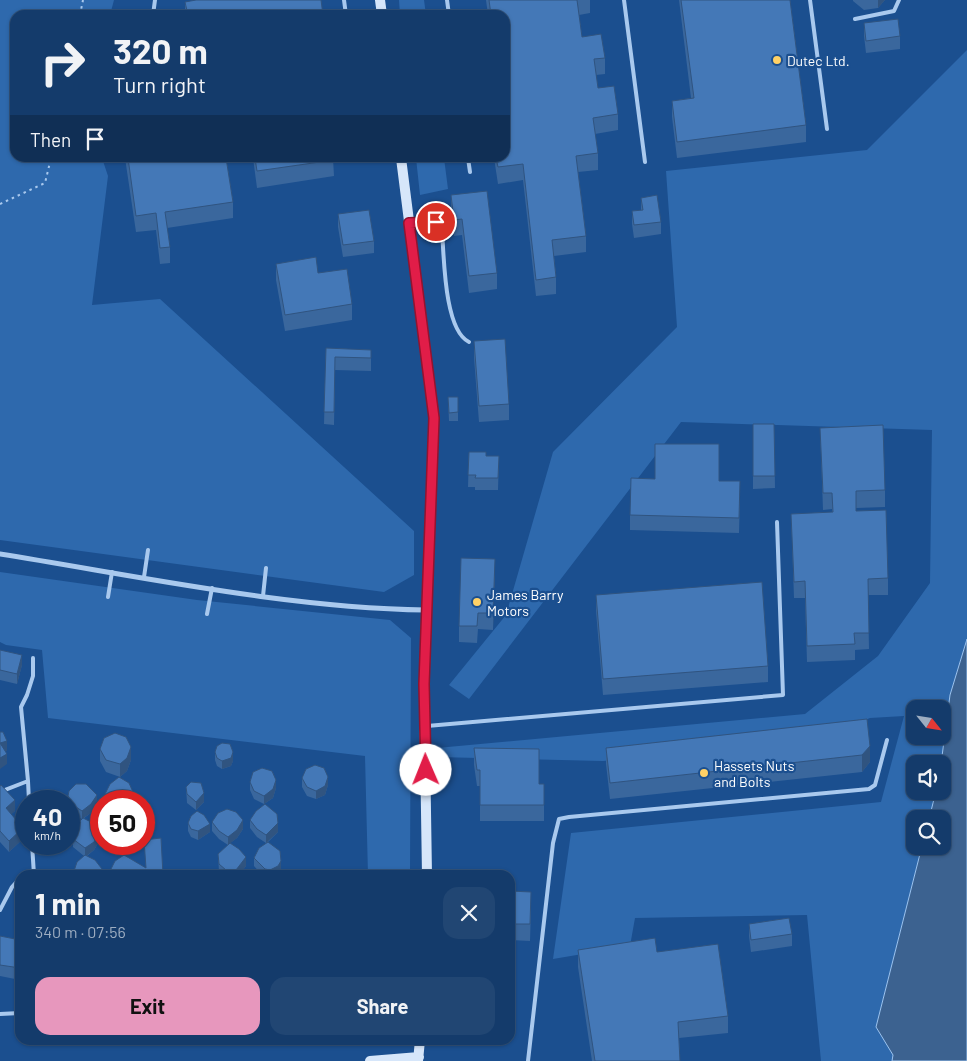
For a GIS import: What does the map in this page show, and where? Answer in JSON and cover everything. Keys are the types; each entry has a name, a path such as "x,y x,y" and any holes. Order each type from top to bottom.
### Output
{"main road":[{"path":"401,162 434,418 426,610 427,870"},
{"path":"370,1061 418,1059 419,1045"}],"street":[{"path":"0,554 263,596 390,609 426,610"}],"lane":[{"path":"624,0 645,162"},
{"path":"810,0 827,129"},
{"path":"855,19 894,12 899,0"},
{"path":"469,162 470,172"},
{"path":"409,223 436,222 440,227 453,321 461,336 469,342"},
{"path":"425,726 783,696 777,522"},
{"path":"144,577 148,550"},
{"path":"263,596 266,568"},
{"path":"108,597 112,572"},
{"path":"207,614 212,588"},
{"path":"28,790 21,706 33,676 33,658"},
{"path":"528,1061 553,843 559,820 569,817 869,789 875,785 887,740"},
{"path":"0,792 28,781"},
{"path":"33,855 34,870"},
{"path":"0,910 15,884"},
{"path":"0,1014 15,1013"}],"path":[{"path":"0,204 46,183 50,162"}],"shaded area":[{"path":"0,0 114,0 111,10 10,10 10,162 103,162 108,176 92,305 160,299 414,531 414,575 384,592 0,540"},
{"path":"399,0 424,0 425,10 400,10"},
{"path":"967,50 967,639 949,700 906,700 906,745 943,745 942,755 906,755 906,800 934,800 931,810 906,810 906,855 920,855 876,1027 894,1056 892,1061 821,1061 807,915 635,918 630,946 553,959 571,833 881,802 904,716 870,718 826,736 603,761 437,757 437,748 805,714 878,656 930,583 932,430 681,422 469,699 449,685 506,615 553,452 677,327 666,171 867,150"},
{"path":"416,162 445,162 448,189 420,195"},
{"path":"0,572 197,600 390,620 411,638 410,870 368,870 365,756 48,718 42,650 6,645 0,642"},
{"path":"967,639 967,1061 892,1061 893,1055 876,1027 920,855 951,855 951,810 931,810 934,800 951,800 951,755 942,755 943,745 951,745 950,695"}],"building":[{"path":"196,0 321,0 322,10 187,10 185,2"},
{"path":"489,0 577,0 582,37 601,34 605,58 594,59 598,88 614,86 618,114 593,118 598,153 576,156 586,236 552,240 556,277 536,280 523,164 498,167 497,162 510,162 510,10 490,10"},
{"path":"681,0 790,0 806,125 677,142 672,101 694,98"},
{"path":"898,19 900,36 866,41 864,23"},
{"path":"129,162 227,162 233,202 165,212 170,247 160,248 156,213 136,216"},
{"path":"256,162 320,162 257,171"},
{"path":"487,191 497,273 469,276 462,219 454,220 451,195"},
{"path":"657,195 661,222 634,225 632,211 643,210 641,198"},
{"path":"369,210 374,241 343,245 338,214"},
{"path":"316,257 318,273 347,269 352,304 285,315 276,264"},
{"path":"505,339 509,404 479,406 474,341"},
{"path":"326,348 371,350 371,358 335,357 334,412 324,412"},
{"path":"448,397 458,397 458,412 449,413"},
{"path":"753,424 774,424 775,476 753,476"},
{"path":"883,425 885,490 856,491 856,511 886,510 888,578 868,579 869,633 854,633 855,644 807,646 805,581 794,582 791,514 833,512 832,493 823,493 820,428"},
{"path":"655,444 719,444 719,481 740,481 739,518 630,515 631,478 655,479"},
{"path":"469,452 486,452 486,456 499,456 498,478 475,478 476,475 468,475"},
{"name":"James Barry Motors","path":"461,558 495,559 493,613 478,613 477,626 459,626"},
{"path":"762,582 768,666 603,679 596,595"},
{"path":"0,650 22,655 17,674 0,670"},
{"path":"867,719 870,746 862,755 610,783 606,748"},
{"path":"0,732 3,732 7,741 0,743"},
{"path":"115,733 126,737 131,747 127,758 120,764 106,760 100,749 104,738"},
{"path":"0,743 7,754 0,758"},
{"path":"222,743 230,744 233,752 231,758 222,761 217,758 215,752 217,746"},
{"path":"474,748 539,749 539,784 544,784 544,805 480,805 480,770 477,770"},
{"path":"315,765 324,768 328,777 325,786 316,791 307,787 302,778 306,769"},
{"path":"262,768 272,771 276,780 273,789 264,796 254,791 250,782 253,772"},
{"path":"119,777 129,783 132,790 107,790 110,784"},
{"path":"191,782 201,783 204,793 196,802 187,794 186,787"},
{"path":"76,784 86,784 92,790 90,790 90,805 82,811 80,810 80,790 70,790"},
{"path":"0,786 15,800 6,808 15,819 15,835 9,841 0,831"},
{"path":"265,804 277,814 278,823 266,835 257,829 250,820 256,811"},
{"path":"227,809 236,812 243,820 237,830 228,837 219,831 212,822 218,813"},
{"path":"197,811 204,815 210,824 198,831 191,829 188,823 191,816"},
{"path":"83,818 90,822 90,845 85,848 80,844 80,821"},
{"path":"161,838 163,870 110,870 115,861 124,855 146,868 145,855 155,855 155,839"},
{"path":"268,842 280,851 281,861 278,866 270,870 265,869 254,858 259,848"},
{"path":"230,843 246,857 236,870 226,870 219,864 218,854"},
{"path":"85,855 95,860 102,869 74,870 77,862"},
{"path":"515,891 531,892 530,924 515,924"},
{"path":"789,918 792,934 751,940 749,924"},
{"path":"0,936 15,939 15,967 0,965"},
{"path":"655,938 657,952 718,944 728,1016 678,1022 680,1061 595,1061 578,950"}],"place":[{"name":"Dutec Ltd.","path":"777,60"},
{"name":"James Barry Motors","path":"477,602"},
{"name":"Hassets Nuts and Bolts","path":"704,773"}],"route":[{"path":"426,770 424,684 434,418 409,223 436,222"}]}
